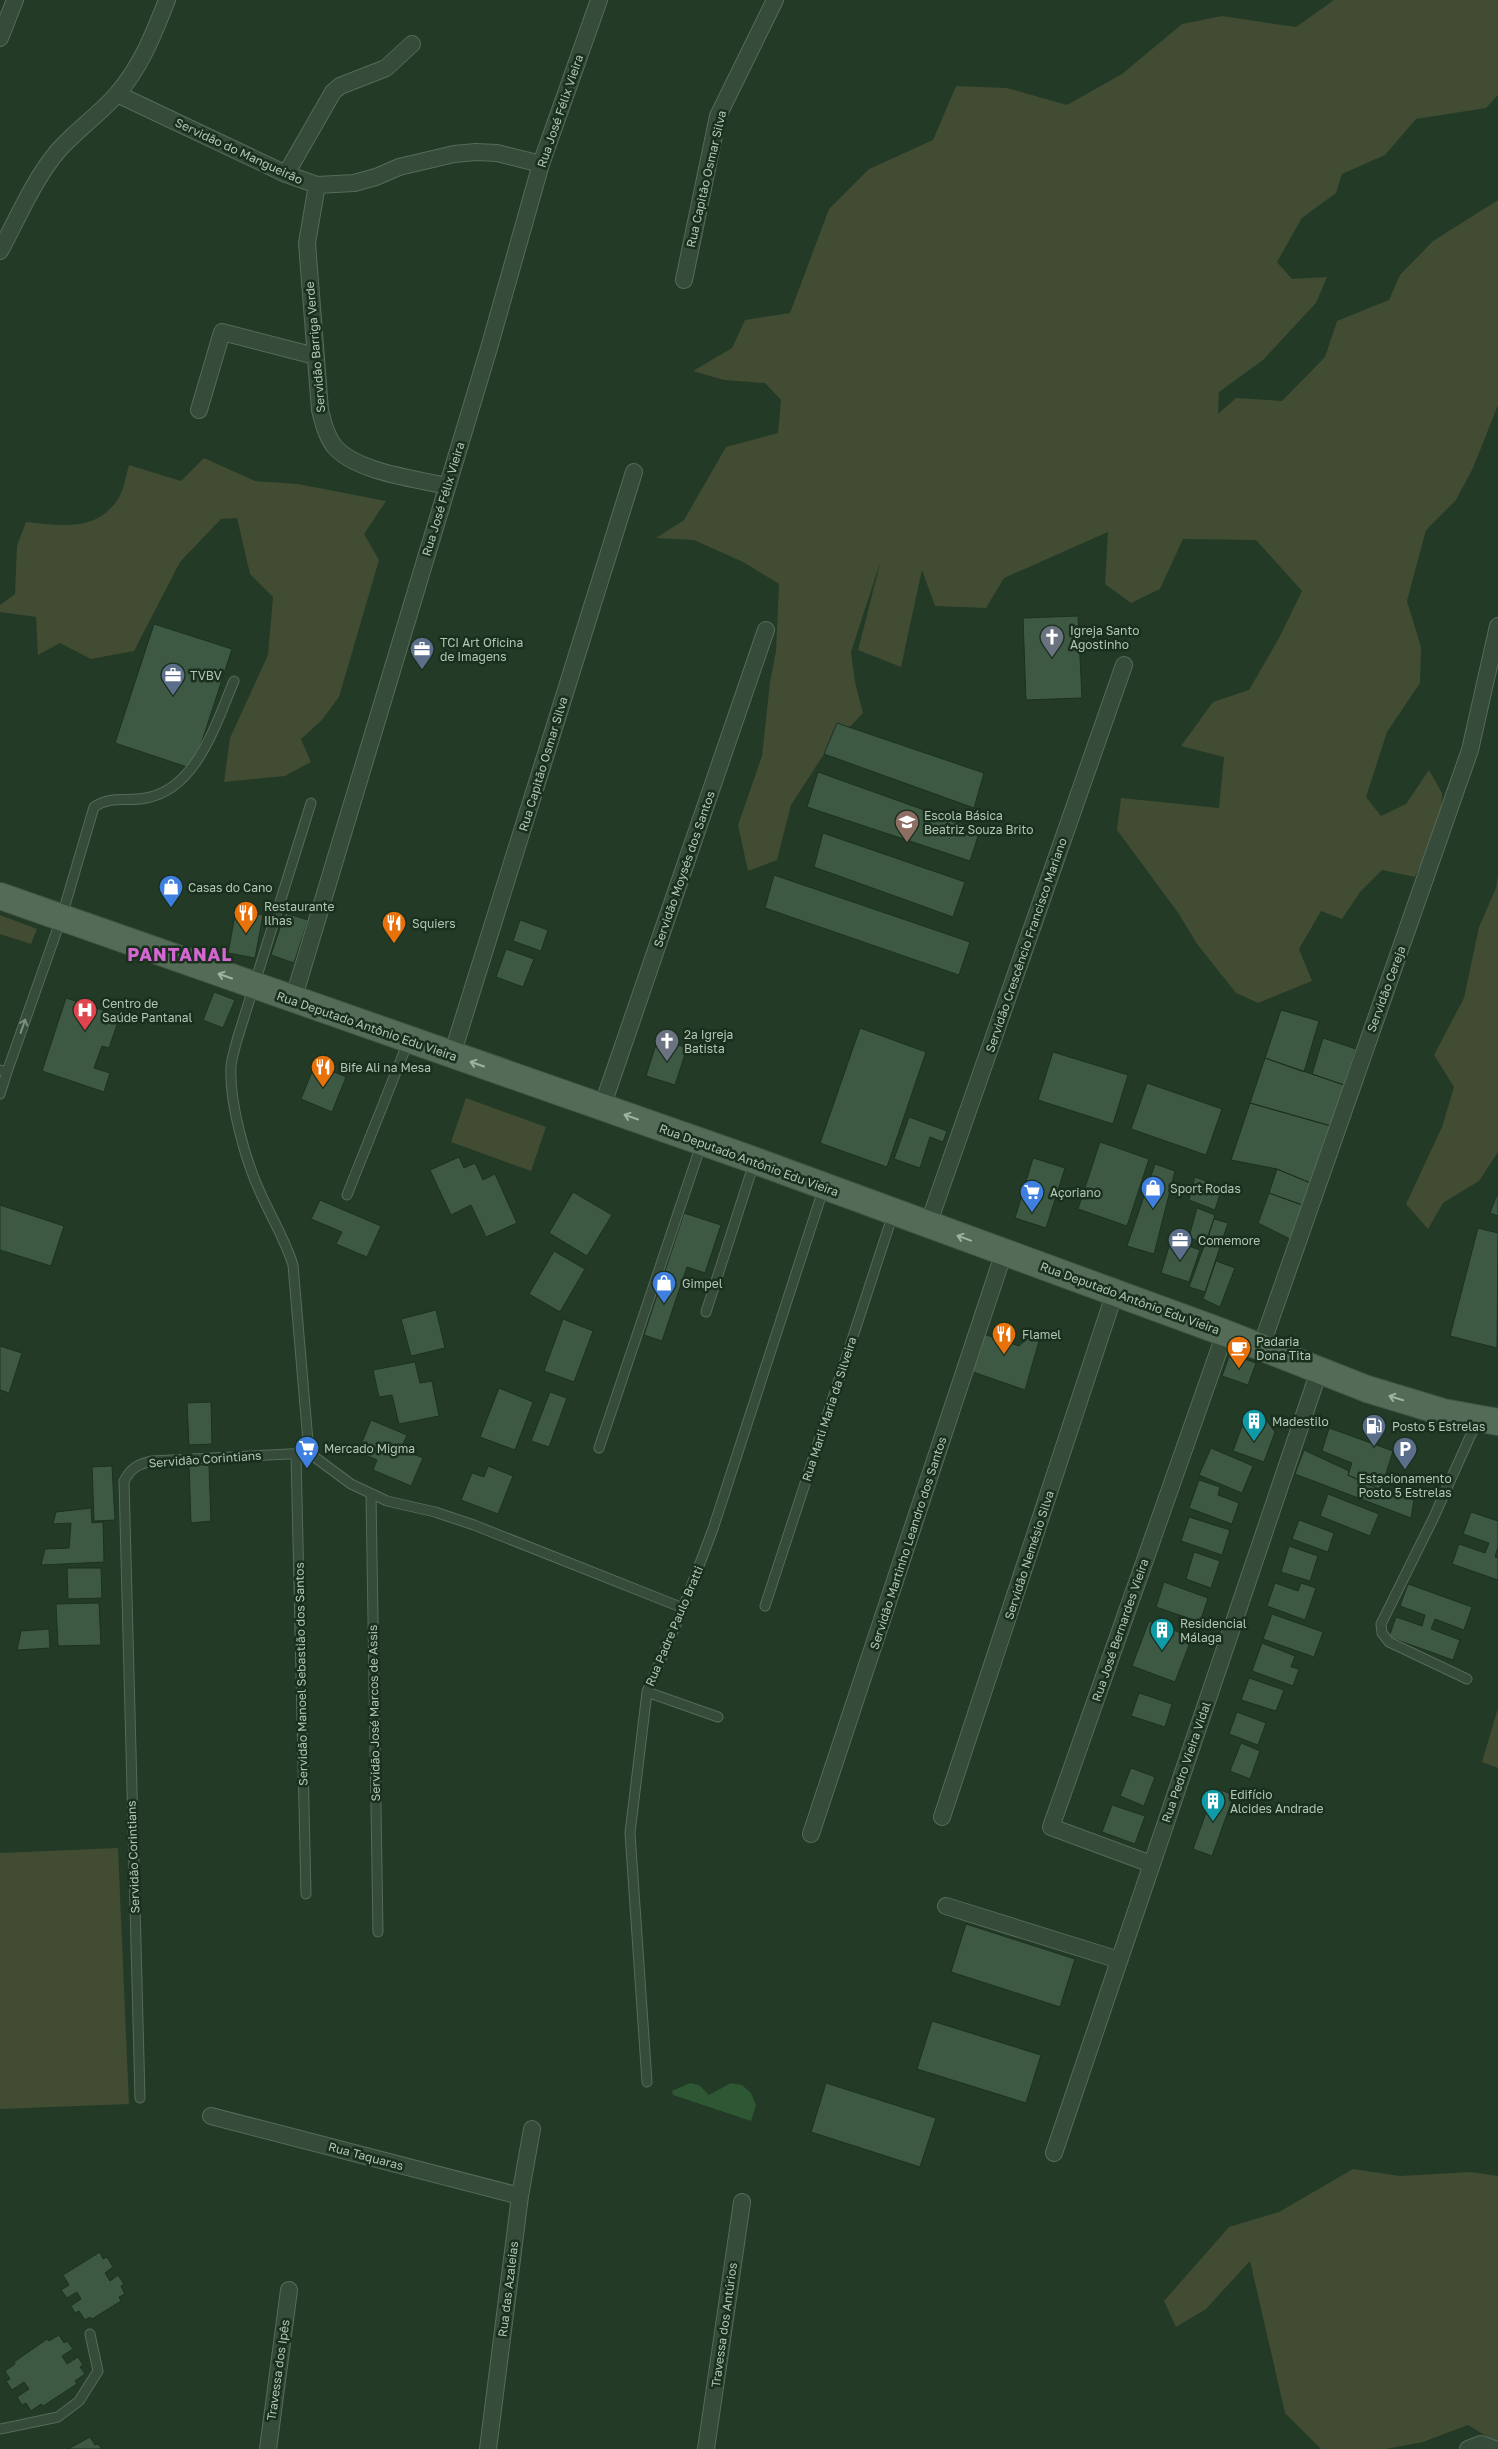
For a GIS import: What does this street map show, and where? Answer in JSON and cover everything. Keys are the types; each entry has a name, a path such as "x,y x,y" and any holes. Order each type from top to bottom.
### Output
{"main road":[{"name":"Rua Deputado Antônio Edu Vieira","path":"0,896 60,919 702,1142 1115,1292 1319,1371 1404,1401 1488,1420"}],"street":[{"path":"0,38 15,0"},
{"path":"0,251 4,234 44,169 57,152 118,94 142,59 166,0"},
{"name":"Rua José Félix Vieira","path":"293,1000 541,164 599,0"},
{"name":"Rua Capitão Osmar Silva","path":"684,280 718,116 775,0"},
{"path":"286,174 333,92 340,86 386,68 412,44"},
{"name":"Servidão do Mangueirão","path":"118,94 286,174 317,184 354,183 376,177 399,167 454,154 476,152 497,153 541,164"},
{"name":"Servidão Barriga Verde","path":"317,184 307,243 320,410 325,430 334,445 346,457 361,465 446,486"},
{"path":"198,410 222,332 315,356"},
{"name":"Rua Capitão Osmar Silva","path":"452,1055 634,472"},
{"name":"Servidão Cereja","path":"1261,1347 1464,767 1483,697 1498,626"},
{"name":"Servidão Moysés dos Santos","path":"602,1107 766,630"},
{"name":"Servidão Crescêncio Francisco Mariano","path":"928,1225 1124,665"},
{"name":"Servidão Martinho Leandro dos Santos","path":"812,1834 1004,1252"},
{"name":"Servidão Nemésio Silva","path":"942,1817 1115,1292"},
{"name":"Rua José Bernardes Vieira","path":"1151,1864 1051,1827 1225,1333"},
{"name":"Rua Pedro Vieira Vidal","path":"1054,2153 1319,1371"},
{"path":"946,1906 1119,1960"},
{"name":"Rua Taquaras","path":"211,2116 520,2196"},
{"name":"Rua das Azaleias","path":"488,2449 520,2196 532,2129"},
{"name":"Travessa dos Antúrios","path":"706,2449 742,2202"},
{"name":"Travessa dos Ipês","path":"268,2449 289,2290"},
{"path":"1468,2449 1482,2444 1494,2449"}],"lane":[{"path":"0,1094 4,1071 60,919 94,807 104,800 146,798 162,793 193,770 207,744 234,681"},
{"path":"310,803 231,1065 237,1116 252,1172 288,1247 293,1265 309,1453 370,1494 386,1501 435,1512 474,1525 683,1608"},
{"path":"347,1195 409,1040"},
{"path":"599,1448 702,1142"},
{"path":"706,1312 754,1161"},
{"name":"Rua Padre Paulo Bratti","path":"647,2082 630,1833 646,1692 683,1608 712,1529 824,1187"},
{"name":"Rua Marli Maria da Silveira","path":"765,1606 894,1213"},
{"path":"1467,1679 1389,1642 1382,1633 1381,1624 1433,1519 1488,1420"},
{"name":"Servidão Corintians","path":"140,2098 124,1481 130,1470 141,1463 152,1461 309,1453"},
{"name":"Servidão Manoel Sebastião dos Santos","path":"296,1454 306,1894"},
{"name":"Servidão José Marcos de Assis","path":"370,1494 378,1932"},
{"path":"646,1692 718,1717"},
{"path":"0,2429 58,2417 80,2402 98,2372 90,2334"}],"shaded area":[{"path":"1334,0 1498,0 1498,95 1486,108 1416,119 1385,155 1342,174 1336,193 1302,218 1277,262 1292,279 1327,277 1316,303 1263,360 1219,392 1218,414 1236,398 1282,401 1325,357 1337,321 1389,300 1400,275 1433,241 1498,200 1498,405 1473,468 1456,500 1426,530 1407,601 1421,647 1420,683 1387,732 1366,797 1381,816 1406,804 1429,770 1442,793 1441,821 1415,877 1382,870 1360,892 1342,919 1321,911 1299,949 1312,981 1258,1003 1236,993 1197,944 1179,914 1117,830 1121,798 1219,808 1224,757 1181,746 1213,702 1249,690 1279,638 1302,591 1256,540 1183,539 1160,589 1131,603 1105,584 1108,532 1004,578 986,608 935,606 922,570 901,667 858,650 881,560 851,652 855,682 863,713 824,754 791,805 777,860 748,871 738,825 762,756 770,682 776,651 779,584 743,562 694,540 656,538 684,520 726,447 778,433 781,400 765,383 724,380 693,371 732,348 745,320 790,313 829,209 869,169 933,140 956,86 1007,88 1067,105 1122,74 1182,24 1222,16 1296,27"},
{"path":"204,458 255,481 298,484 386,501 364,534 379,560 339,697 321,721 301,739 311,762 285,776 224,782 230,738 268,655 273,597 250,574 237,518 221,519 180,562 134,651 91,659 60,643 38,655 36,617 0,612 0,605 15,594 17,546 26,522 65,525 88,522 109,510 118,499 129,465 181,481"},
{"path":"1498,874 1498,1152 1479,1181 1443,1203 1428,1229 1406,1204 1442,1127 1454,1087 1434,1055 1464,998 1479,927 1496,888"},
{"path":"0,915 37,929 31,944 0,934"},
{"path":"466,1098 546,1127 531,1171 451,1142"},
{"path":"1498,1708 1498,1768 1482,1762"},
{"path":"118,1848 129,2104 0,2109 0,1853"},
{"path":"690,2083 699,2085 709,2095 731,2083 742,2085 751,2093 756,2105 751,2121 673,2095 672,2091"},
{"path":"1353,2169 1400,2176 1471,2172 1498,2176 1498,2443 1468,2425 1423,2442 1386,2449 1321,2449 1285,2413 1250,2261 1206,2309 1176,2327 1164,2301 1229,2227 1279,2212"}],"building":[{"name":"Igreja Santo Agostinho","path":"1078,616 1082,698 1026,700 1023,618"},
{"name":"TVBV","path":"154,624 232,649 193,769 115,743"},
{"path":"837,723 984,773 974,808 824,754"},
{"path":"818,772 980,830 970,861 807,807"},
{"path":"823,833 965,882 953,917 814,867"},
{"path":"774,875 970,942 959,975 765,908"},
{"name":"Restaurante Ilhas","path":"236,910 263,915 255,958 228,953"},
{"path":"285,913 308,920 294,963 271,955"},
{"path":"520,920 548,930 541,951 513,941"},
{"path":"506,949 534,959 523,987 496,977"},
{"path":"214,992 235,1000 223,1028 203,1020"},
{"name":"Centro de Saúde Pantanal","path":"66,998 120,1016 109,1048 102,1046 94,1068 110,1073 104,1092 42,1071"},
{"path":"1281,1010 1319,1021 1304,1072 1265,1058"},
{"path":"860,1028 926,1052 887,1167 820,1143"},
{"name":"2ª Igreja Batista","path":"658,1038 687,1048 675,1085 646,1076"},
{"path":"1323,1038 1356,1049 1344,1085 1312,1074"},
{"path":"1053,1052 1128,1075 1113,1124 1038,1100"},
{"path":"1265,1058 1344,1085 1331,1126 1250,1103"},
{"name":"Bife Ali na Mesa","path":"315,1064 346,1077 332,1112 301,1099"},
{"path":"1147,1083 1222,1109 1206,1155 1131,1129"},
{"path":"1250,1103 1331,1126 1313,1184 1277,1169 1231,1160"},
{"path":"909,1117 947,1131 943,1142 930,1137 920,1168 894,1159"},
{"path":"1100,1142 1149,1159 1127,1226 1078,1209"},
{"path":"459,1157 464,1168 475,1163 483,1180 495,1174 517,1223 486,1237 471,1205 451,1215 430,1170"},
{"path":"1033,1158 1065,1168 1046,1228 1015,1218"},
{"name":"Sport Rodas","path":"1155,1164 1175,1171 1154,1254 1127,1246"},
{"path":"1277,1169 1313,1184 1305,1206 1269,1193"},
{"path":"1195,1177 1222,1187 1215,1210 1189,1200"},
{"path":"573,1192 612,1215 587,1256 549,1233"},
{"path":"1498,1192 1498,1216 1490,1213"},
{"path":"1269,1193 1305,1206 1292,1240 1258,1223"},
{"path":"320,1200 381,1226 367,1257 336,1244 342,1232 311,1219"},
{"path":"0,1205 64,1226 51,1266 0,1250"},
{"path":"1197,1208 1215,1215 1206,1245 1189,1237"},
{"name":"Gimpel","path":"684,1213 721,1225 705,1273 687,1267 662,1341 644,1335"},
{"path":"1214,1219 1228,1223 1205,1292 1189,1287"},
{"path":"1478,1228 1498,1233 1497,1348 1450,1336"},
{"name":"Comemore","path":"1171,1240 1200,1250 1189,1282 1161,1273"},
{"path":"554,1251 585,1269 560,1312 529,1294"},
{"path":"1216,1261 1235,1268 1220,1307 1203,1299"},
{"path":"436,1310 445,1348 411,1356 401,1319"},
{"path":"563,1319 593,1331 574,1382 544,1371"},
{"path":"983,1334 1019,1346 1028,1338 1039,1341 1025,1390 970,1371"},
{"path":"0,1346 22,1353 9,1393 0,1390"},
{"name":"Padaria Dona Tita","path":"1230,1354 1256,1363 1248,1385 1222,1376"},
{"path":"415,1362 420,1383 432,1381 439,1416 399,1424 392,1395 379,1397 373,1370"},
{"path":"499,1388 533,1402 515,1450 480,1437"},
{"path":"550,1392 567,1398 549,1447 531,1441"},
{"path":"211,1402 212,1444 189,1445 187,1403"},
{"name":"Madestilo","path":"1248,1410 1264,1417 1275,1432 1264,1462 1233,1451"},
{"path":"371,1420 407,1435 401,1449 423,1458 411,1486 373,1470 377,1460 358,1452"},
{"path":"1329,1428 1393,1451 1381,1490 1348,1475 1352,1463 1322,1451"},
{"path":"1211,1448 1253,1466 1242,1493 1199,1475"},
{"path":"1304,1450 1349,1471 1348,1475 1381,1490 1414,1500 1411,1518 1295,1474"},
{"path":"189,1465 209,1465 211,1521 191,1523"},
{"path":"112,1466 115,1520 94,1521 92,1467"},
{"path":"488,1466 513,1476 498,1514 461,1500 472,1473 484,1477"},
{"path":"1199,1480 1220,1487 1218,1495 1239,1503 1232,1524 1189,1508"},
{"path":"1328,1494 1379,1514 1370,1536 1320,1516"},
{"path":"91,1508 92,1523 103,1522 104,1562 41,1565 45,1549 69,1548 71,1523 53,1524 56,1512"},
{"path":"1471,1512 1498,1521 1498,1547 1495,1557 1498,1558 1498,1580 1452,1564 1459,1544 1485,1553 1489,1543 1463,1534"},
{"path":"1189,1517 1230,1530 1222,1555 1181,1541"},
{"path":"1299,1520 1334,1533 1328,1552 1292,1539"},
{"path":"1289,1546 1318,1556 1310,1581 1281,1572"},
{"path":"1194,1552 1220,1561 1211,1588 1186,1579"},
{"path":"67,1568 101,1568 102,1598 68,1599"},
{"path":"1164,1582 1208,1598 1200,1622 1156,1607"},
{"path":"1275,1583 1298,1591 1301,1583 1316,1588 1305,1620 1267,1606"},
{"path":"1408,1584 1472,1607 1464,1630 1435,1619 1431,1629 1460,1640 1453,1660 1389,1637 1396,1617 1422,1626 1425,1615 1400,1606"},
{"path":"99,1603 101,1645 58,1646 56,1604"},
{"path":"1272,1614 1323,1632 1314,1657 1263,1639"},
{"name":"Residencial Málaga","path":"1149,1621 1192,1637 1175,1682 1132,1666"},
{"path":"49,1629 50,1648 17,1650 21,1631"},
{"path":"1262,1643 1295,1656 1291,1667 1299,1669 1293,1686 1252,1671"},
{"path":"1249,1678 1284,1690 1276,1711 1241,1700"},
{"path":"1139,1693 1172,1704 1165,1727 1131,1716"},
{"path":"1237,1712 1266,1723 1258,1745 1229,1734"},
{"path":"1241,1743 1260,1751 1250,1779 1230,1771"},
{"path":"1131,1768 1155,1777 1144,1806 1120,1796"},
{"name":"Edifício Alcides Andrade","path":"1215,1788 1234,1795 1212,1856 1193,1849"},
{"path":"1112,1805 1145,1816 1135,1844 1102,1832"},
{"path":"966,1924 1075,1959 1060,2007 951,1972"},
{"path":"932,2021 1041,2055 1026,2103 917,2069"},
{"path":"826,2083 936,2118 920,2167 811,2132"},
{"path":"100,2252 103,2259 107,2257 113,2267 105,2273 110,2281 118,2275 124,2284 121,2286 125,2294 119,2297 121,2301 92,2319 90,2317 85,2320 79,2311 75,2313 71,2306 81,2299 77,2292 67,2298 61,2290 69,2285 63,2275"},
{"path":"59,2335 64,2343 67,2341 73,2349 62,2356 67,2364 78,2357 83,2365 80,2367 85,2374 75,2381 77,2384 43,2406 41,2404 31,2411 26,2403 22,2405 17,2397 29,2389 24,2382 12,2390 6,2381 10,2379 5,2371 15,2364 14,2362 47,2339 49,2341"},
{"path":"90,2437 95,2445 98,2444 102,2449 68,2449"}],"place":[{"name":"Igreja Santo Agostinho","path":"1052,658"},
{"name":"TCI Art Oficina de Imagens","path":"422,670"},
{"name":"TVBV","path":"173,696"},
{"name":"Escola Básica Beatriz Souza Brito","path":"907,843"},
{"name":"Casas do Cano","path":"171,908"},
{"name":"Restaurante Ilhas","path":"246,934"},
{"name":"Squiers","path":"394,944"},
{"name":"Centro de Saúde Pantanal","path":"85,1031"},
{"name":"2ª Igreja Batista","path":"667,1062"},
{"name":"Bife Ali na Mesa","path":"323,1088"},
{"name":"Sport Rodas","path":"1153,1209"},
{"name":"Açoriano","path":"1032,1213"},
{"name":"Comemore","path":"1180,1261"},
{"name":"Gimpel","path":"664,1304"},
{"name":"Flamel","path":"1004,1355"},
{"name":"Padaria Dona Tita","path":"1239,1369"},
{"name":"Madestilo","path":"1254,1442"},
{"name":"Posto 5 Estrelas","path":"1374,1447"},
{"name":"Mercado Migma","path":"307,1469"},
{"name":"Estacionamento Posto 5 Estrelas","path":"1405,1470"},
{"name":"Residencial Málaga","path":"1162,1651"},
{"name":"Edifício Alcides Andrade","path":"1213,1822"}],"district":[{"name":"PANTANAL","path":"180,954"}]}
